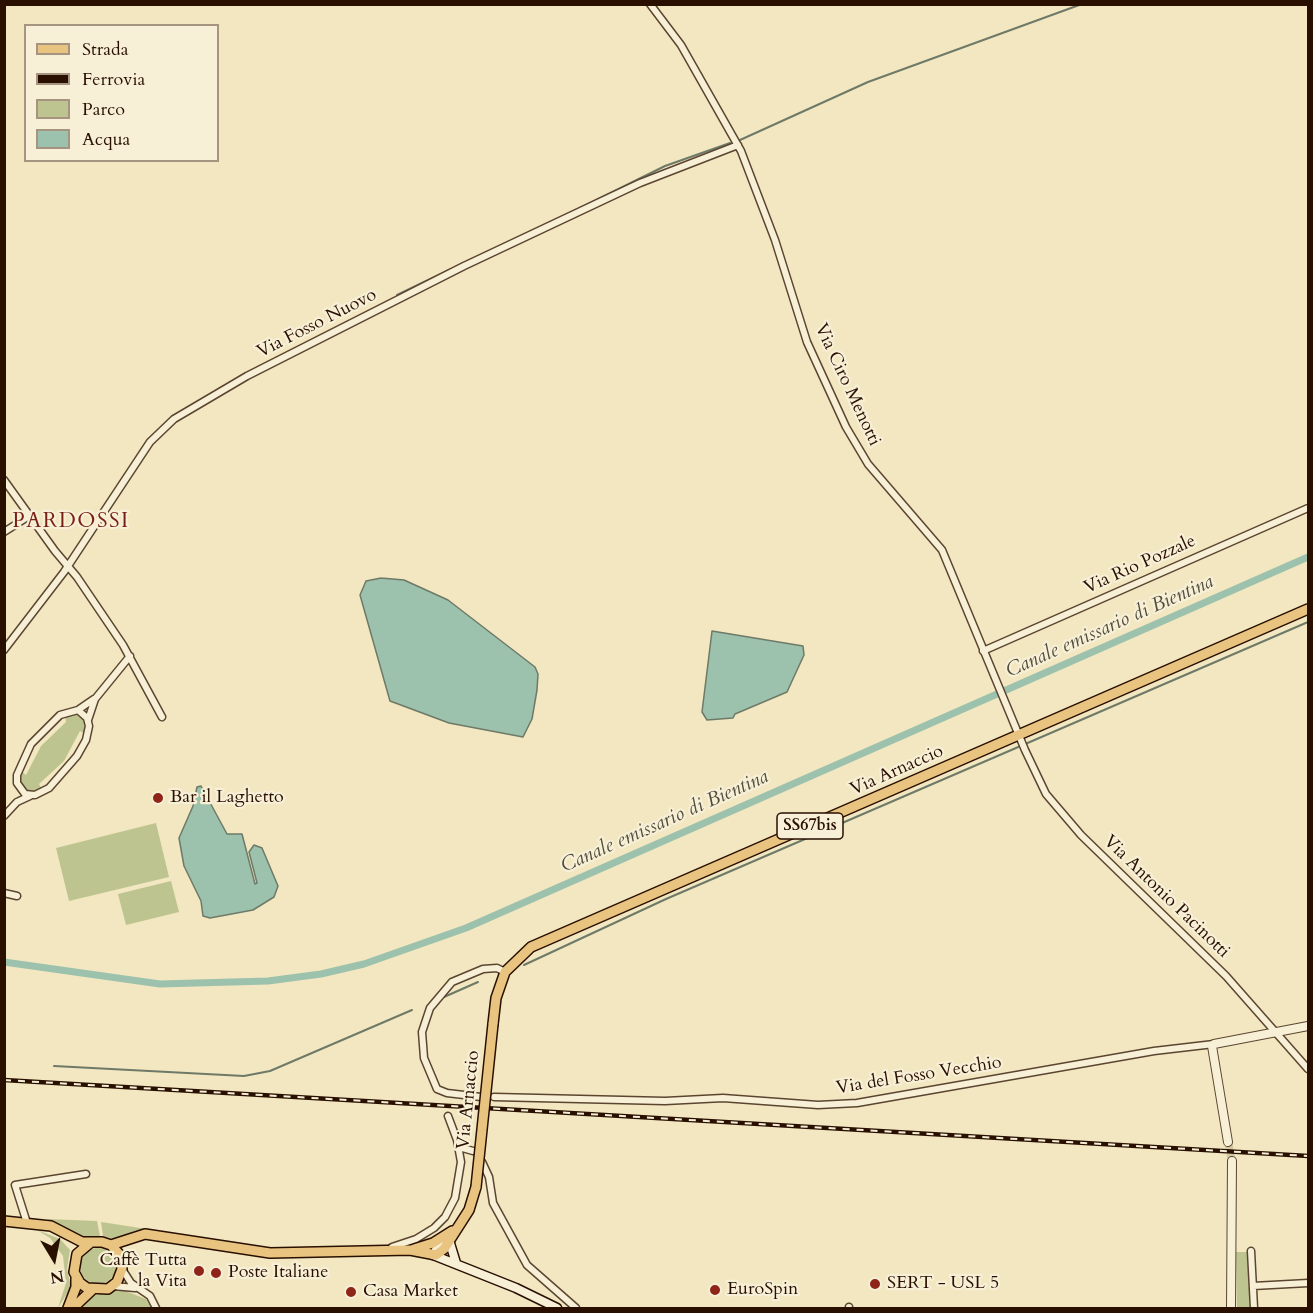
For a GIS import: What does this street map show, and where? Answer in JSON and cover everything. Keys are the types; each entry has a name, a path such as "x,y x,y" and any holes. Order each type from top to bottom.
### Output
{"main road":[{"name":"Via Arnaccio","path":"434,1255 440,1253 447,1238 457,1228 471,1206 476,1187 497,993 505,972 521,954 536,945 1022,743 1308,609"},
{"path":"4,1221 51,1226 78,1240 111,1245 140,1235 276,1253 410,1250 456,1263 557,1308"},
{"path":"42,1225 69,1240 75,1258 76,1287 68,1308"},
{"path":"73,1308 92,1290 113,1286 120,1278 122,1264 133,1243 155,1236"},
{"name":"Via Arnaccio","path":"410,1250 447,1238"},
{"path":"447,1238 456,1263"},
{"path":"75,1258 82,1247 90,1243"},
{"path":"111,1245 122,1264"},
{"path":"75,1275 80,1283 92,1290"}],"street":[{"name":"Via Ciro Menotti","path":"650,4 681,45 738,145 775,240 817,367 846,427 868,464 942,550 1022,743"},
{"name":"Via Fosso Nuovo","path":"4,650 68,567 150,442 174,418 247,376 464,266 640,183 738,145"},
{"path":"4,480 130,656 156,711 162,717"},
{"name":"Via Rio Pozzale","path":"983,651 1308,508"},
{"path":"4,532 29,516"},
{"path":"12,807 19,766 35,739 60,715 78,710 95,699 130,656"},
{"path":"4,816 12,807 49,788 70,766 86,740 88,722 95,699"},
{"path":"78,710 84,713 88,722"},
{"name":"Via Antonio Pacinotti","path":"1022,743 1046,794 1062,815 1226,976 1308,1069"},
{"path":"17,783 23,792 31,796"},
{"path":"4,894 17,896"},
{"name":"Via Arnaccio","path":"481,1097 442,1092 434,1085 422,1042 425,1019 433,1003 446,987 473,972 492,968 505,972"},
{"name":"Via del Fosso Vecchio","path":"494,1097 665,1101 723,1098 818,1105 857,1103 1154,1052 1214,1044 1308,1026"},
{"path":"1214,1044 1212,1053 1228,1142"},
{"name":"Via Arnaccio","path":"383,1250 422,1236 445,1217 459,1185 459,1147 448,1116"},
{"name":"Via Arnaccio","path":"459,1147 472,1151"},
{"path":"1231,1308 1232,1161"},
{"name":"Via Arnaccio","path":"482,1162 489,1177 493,1203 524,1259 532,1271 576,1308"},
{"path":"27,1223 15,1185 86,1174"},
{"path":"1251,1251 1254,1308"},
{"path":"122,1264 127,1279 150,1296 156,1308"},
{"path":"1253,1286 1308,1283"},
{"path":"113,1286 138,1289"}],"green space":[{"path":"74,713 84,719 85,734 80,731 64,761 39,784 42,790 26,791 20,784 21,771 26,775 41,746 66,722 65,715"},
{"path":"156,823 169,877 69,901 56,848"},
{"path":"171,881 179,912 126,925 118,894"},
{"path":"47,1219 97,1221 100,1236 80,1237"},
{"path":"101,1222 147,1229 113,1239 103,1236"},
{"path":"37,1230 60,1239 70,1250 67,1269 71,1287 58,1308 66,1283 63,1256 50,1238"},
{"path":"98,1248 111,1253 116,1266 111,1279 98,1284 85,1279 80,1266 85,1253"},
{"path":"1236,1252 1247,1252 1250,1308 1237,1308"},
{"path":"120,1289 146,1299 151,1308 82,1308 91,1296"}],"water":[{"path":"381,578 404,580 448,600 535,667 538,674 537,690 532,719 523,737 449,723 390,701 360,595 366,581"},
{"path":"712,631 803,646 804,655 787,692 735,714 733,718 707,720 702,712"},
{"path":"201,786 227,834 242,834 255,884 257,883 249,852 254,845 262,848 278,886 274,897 253,910 210,918 203,916 201,901 184,866 179,838 193,806 197,787"}],"waterway":[{"path":"740,140 868,82 1082,4"},
{"path":"570,213 665,166 730,143"},
{"path":"397,295 451,269"},
{"name":"Canale emissario di Bientina","path":"4,962 160,984 268,981 321,974 364,964 466,928 1308,557"},
{"path":"524,965 666,899 1308,622"},
{"path":"444,997 478,982"},
{"path":"54,1066 244,1076 270,1071 412,1010"}],"tunnel":[{"path":"1228,1142 1232,1161"}],"railway":[{"path":"4,1080 1308,1156"}],"place":[{"name":"Bar il Laghetto","path":"158,798"},
{"name":"Caffè Tutta la Vita","path":"199,1271"},
{"name":"Poste Italiane","path":"216,1273"},
{"name":"SERT - USL 5","path":"875,1284"},
{"name":"EuroSpin","path":"715,1290"},
{"name":"Casa Market","path":"351,1292"}],"district":[{"name":"PARDOSSI","path":"71,522"}]}
